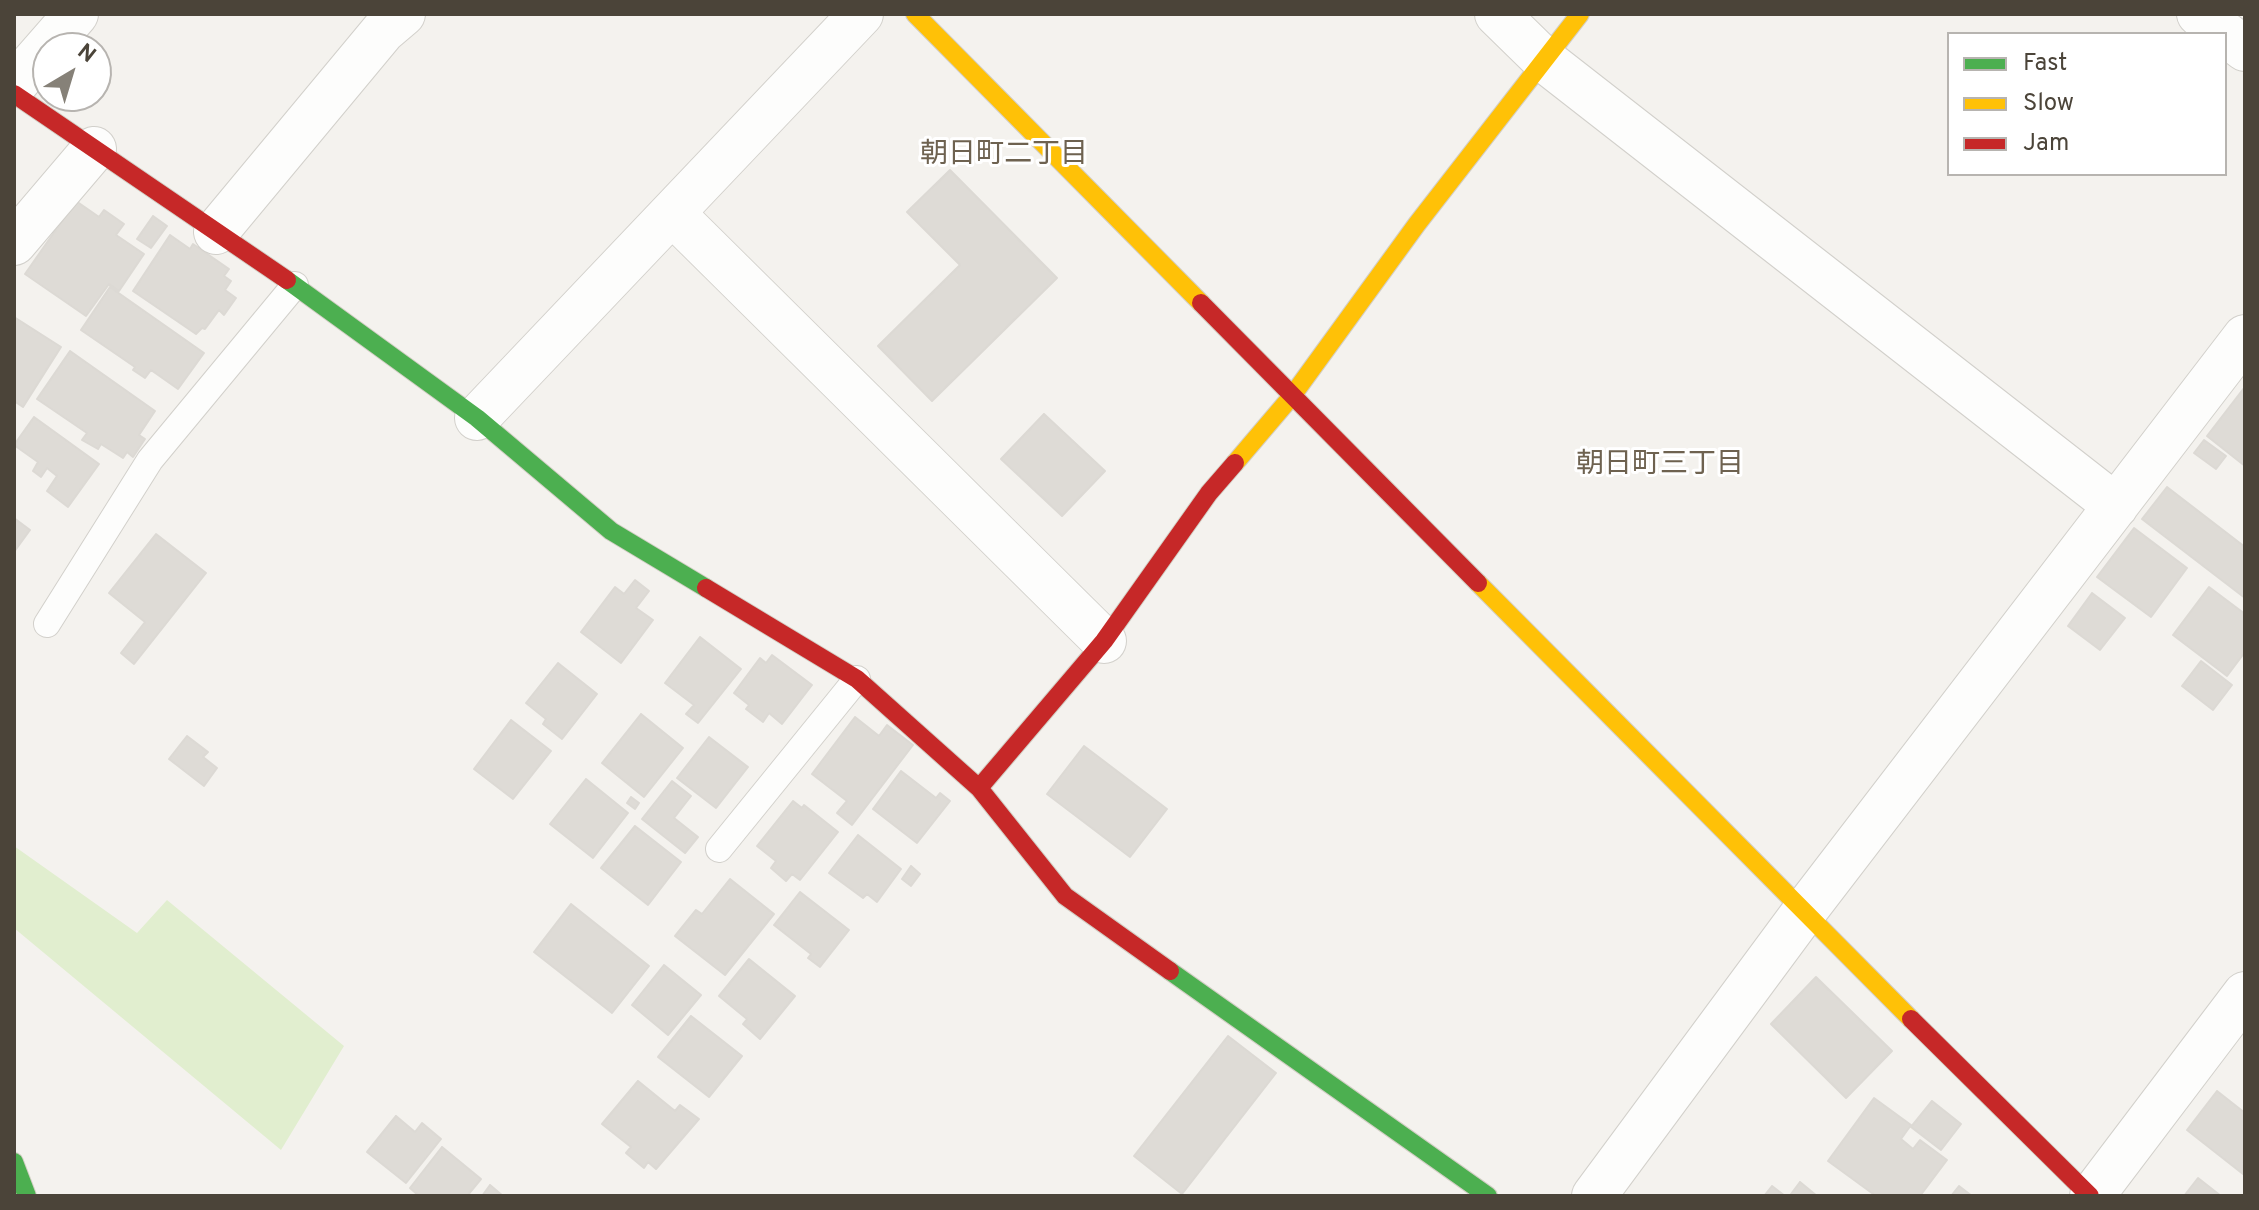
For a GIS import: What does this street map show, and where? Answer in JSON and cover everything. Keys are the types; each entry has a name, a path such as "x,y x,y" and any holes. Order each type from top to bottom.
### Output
{"main road":[{"path":"915,14 1804,912 2091,1196"},
{"path":"979,788 1104,641 1209,493 1292,396 1417,224 1580,14"},
{"path":"14,94 295,285 477,418 611,531 857,679 979,788 1065,896 1488,1196"},
{"path":"14,1162 27,1196"}],"street":[{"path":"14,85 76,14"},
{"path":"216,232 383,31 403,14"},
{"path":"477,418 861,14"},
{"path":"1497,14 1543,59 2116,506"},
{"path":"2199,14 2223,32"},
{"path":"2227,35 2245,49"},
{"path":"14,243 94,149"},
{"path":"672,213 1104,641"},
{"path":"1594,1196 1804,912 2245,337"},
{"path":"2091,1196 2245,994"}],"lane":[{"path":"47,624 150,460 295,285"},
{"path":"719,849 857,679"}],"green space":[{"path":"14,846 137,933 167,900 344,1046 281,1150 14,928"}],"building":[{"path":"950,170 1057,278 932,401 878,346 960,265 907,212"},
{"path":"76,201 99,217 104,210 124,224 116,235 144,254 119,291 109,284 86,316 25,274"},
{"path":"153,216 167,226 151,248 137,239"},
{"path":"170,235 190,249 193,244 229,269 224,276 231,281 225,290 236,298 224,315 219,310 205,329 196,334 133,291"},
{"path":"110,287 204,353 178,389 151,370 145,378 133,370 135,367 81,330"},
{"path":"14,317 61,347 23,407 14,401"},
{"path":"70,351 155,411 139,435 145,439 133,457 127,452 123,458 101,444 98,449 82,440 87,433 37,399"},
{"path":"2245,389 2245,466 2207,436"},
{"path":"1044,414 1105,471 1062,516 1001,459"},
{"path":"34,417 99,464 68,507 47,491 57,476 47,468 41,477 33,471 38,462 14,445"},
{"path":"2204,440 2226,456 2216,469 2194,453"},
{"path":"2167,487 2245,547 2245,598 2142,519"},
{"path":"14,518 30,530 14,552"},
{"path":"2134,528 2187,568 2151,617 2097,577"},
{"path":"156,534 206,573 134,664 121,653 145,622 109,593"},
{"path":"635,580 649,591 636,608 653,620 621,663 581,632 615,587 624,594"},
{"path":"2209,587 2245,614 2245,652 2227,676 2173,635"},
{"path":"2092,593 2125,618 2100,650 2068,626"},
{"path":"700,637 741,669 698,723 686,714 694,705 665,683"},
{"path":"772,655 812,685 782,724 769,713 763,722 746,709 749,705 734,693 760,658 766,663"},
{"path":"2201,661 2232,685 2213,710 2182,686"},
{"path":"558,663 597,694 562,739 543,724 546,719 526,703"},
{"path":"641,714 683,748 644,797 602,763"},
{"path":"855,717 879,736 887,725 913,745 852,825 837,813 847,801 812,774"},
{"path":"511,720 551,751 513,799 474,769"},
{"path":"187,736 208,752 203,757 217,768 204,786 169,759"},
{"path":"709,737 748,767 716,808 677,778"},
{"path":"1084,746 1167,809 1130,857 1047,794"},
{"path":"901,771 936,798 940,793 950,801 917,843 873,809"},
{"path":"586,779 628,813 593,858 550,824"},
{"path":"672,781 691,796 674,818 698,837 685,853 642,819"},
{"path":"631,797 639,803 635,809 627,803"},
{"path":"793,801 802,808 804,805 838,832 800,880 792,874 786,881 771,868 776,861 757,846"},
{"path":"635,826 681,862 648,905 601,868"},
{"path":"858,835 901,869 877,902 867,894 863,898 829,873"},
{"path":"911,866 920,874 911,886 902,879"},
{"path":"730,879 774,914 725,975 675,936 696,910 702,914"},
{"path":"800,892 849,930 820,967 808,958 811,954 774,925"},
{"path":"571,904 649,966 612,1013 534,952"},
{"path":"749,959 795,996 760,1039 743,1024 747,1019 719,996"},
{"path":"664,965 701,995 668,1035 632,1005"},
{"path":"1816,977 1892,1051 1846,1098 1771,1024"},
{"path":"691,1016 742,1056 709,1097 658,1057"},
{"path":"1228,1036 1276,1073 1182,1194 1134,1156"},
{"path":"638,1081 675,1111 680,1105 699,1119 656,1169 648,1162 644,1168 626,1153 631,1147 602,1124"},
{"path":"2217,1091 2245,1113 2243,1174 2187,1130"},
{"path":"1874,1098 1911,1125 1901,1139 1913,1149 1920,1140 1947,1160 1920,1196 1876,1196 1828,1161"},
{"path":"1932,1101 1961,1124 1941,1150 1911,1127"},
{"path":"396,1116 415,1132 422,1123 441,1139 406,1183 367,1152"},
{"path":"442,1147 481,1179 467,1196 419,1196 410,1188"},
{"path":"2198,1178 2221,1196 2184,1196"},
{"path":"1800,1182 1817,1196 1791,1194"},
{"path":"490,1185 503,1196 482,1196"},
{"path":"1772,1186 1785,1196 1764,1196"},
{"path":"1959,1186 1972,1196 1951,1196"}],"traffic: fast":[{"path":"287,280 477,418 611,531 706,588"},
{"path":"1170,971 1488,1196"},
{"path":"14,1162 27,1196"}],"traffic: slow":[{"path":"915,14 1201,303"},
{"path":"1235,463 1292,396 1417,224 1580,14"},
{"path":"1478,583 1911,1019"}],"traffic: jam":[{"path":"14,94 287,280"},
{"path":"1201,303 1478,583"},
{"path":"979,788 1104,641 1209,493 1235,463"},
{"path":"706,588 857,679 979,788 1065,896 1170,971"},
{"path":"1911,1019 2090,1196"}],"district":[{"name":"朝日町二丁目","path":"1004,156"},
{"name":"朝日町三丁目","path":"1660,466"}]}
